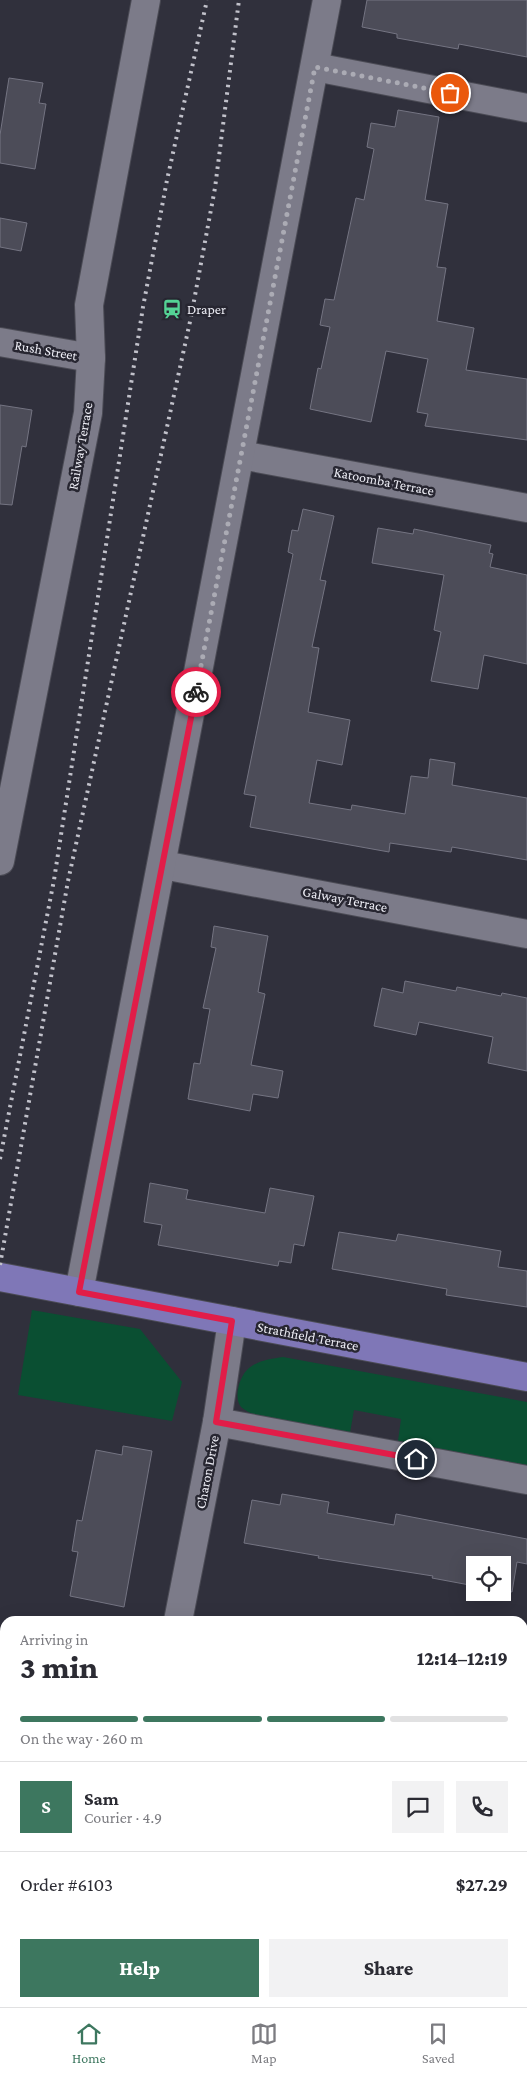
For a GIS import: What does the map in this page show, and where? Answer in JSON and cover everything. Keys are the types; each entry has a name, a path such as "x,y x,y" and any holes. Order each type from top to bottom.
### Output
{"main road":[{"name":"Strathfield Terrace","path":"0,1277 527,1377"}],"street":[{"name":"Railway Terrace","path":"0,861 88,413 91,358 89,305 146,0"},
{"path":"79,1292 242,455 327,0"},
{"path":"315,67 527,108"},
{"name":"Rush Street","path":"0,342 91,358"},
{"name":"Katoomba Terrace","path":"242,455 527,508"},
{"name":"Galway Terrace","path":"163,864 527,934"},
{"name":"Charon Drive","path":"179,1616 216,1422 232,1321"},
{"path":"216,1422 527,1480"}],"green space":[{"path":"32,1310 140,1329 182,1382 172,1421 18,1395"},
{"path":"283,1357 527,1402 527,1465 398,1441 401,1419 354,1410 350,1433 255,1415 242,1408 239,1403 238,1392 240,1381 246,1371 253,1365"}],"building":[{"path":"367,0 527,0 527,57 459,44 458,49 397,38 397,34 362,27"},
{"path":"9,78 43,83 39,103 46,104 35,169 0,163 0,135"},
{"path":"398,110 439,117 425,200 448,204 437,267 446,268 437,321 474,328 466,370 527,379 527,440 425,426 428,414 417,412 428,359 386,351 371,422 310,409 318,368 321,369 330,327 320,325 325,299 334,300 356,198 364,200 374,149 367,147 371,123 395,127"},
{"path":"0,218 27,223 21,251 0,247"},
{"path":"0,405 32,410 26,447 22,446 12,505 0,504"},
{"path":"303,509 334,516 320,580 326,581 312,647 319,648 308,712 350,720 342,765 317,760 309,803 351,810 352,805 405,814 411,776 428,778 430,759 455,763 452,785 527,798 527,860 452,847 451,852 390,843 389,852 250,827 256,796 244,794 293,554 288,552 292,530 298,531"},
{"path":"378,528 413,534 414,529 491,545 489,553 493,554 490,567 527,575 527,664 484,655 478,689 431,681 441,632 434,630 444,575 372,563"},
{"path":"214,926 268,936 258,992 265,994 251,1065 283,1071 278,1098 253,1094 250,1111 188,1099 194,1063 200,1064 210,1009 203,1008 216,948 211,947"},
{"path":"405,981 456,991 457,987 501,996 502,993 527,998 527,1071 488,1063 493,1037 419,1022 416,1035 374,1026 382,988 403,993"},
{"path":"150,1183 188,1190 186,1199 265,1213 270,1188 314,1196 304,1246 294,1244 291,1263 279,1261 278,1266 158,1245 162,1225 144,1222"},
{"path":"339,1232 396,1241 398,1234 501,1251 498,1267 527,1271 527,1307 446,1295 447,1289 332,1269"},
{"path":"123,1446 152,1451 124,1607 70,1596 78,1552 72,1551 77,1520 82,1521 96,1450 122,1455"},
{"path":"282,1494 329,1502 327,1513 394,1525 396,1514 527,1539 527,1564 517,1562 512,1592 511,1556 466,1556 466,1584 432,1578 433,1576 318,1558 319,1556 244,1543 252,1500 280,1505"}],"railway":[{"path":"0,1159 54,880 143,307 167,180 207,0"},
{"path":"0,1265 68,881 191,317 215,188 239,0"}],"way so far":[{"path":"196,692 315,67 450,93"}],"place":[{"name":"Draper","path":"172,309"}],"route":[{"path":"196,692 79,1292 232,1321 216,1422 416,1459"}]}
